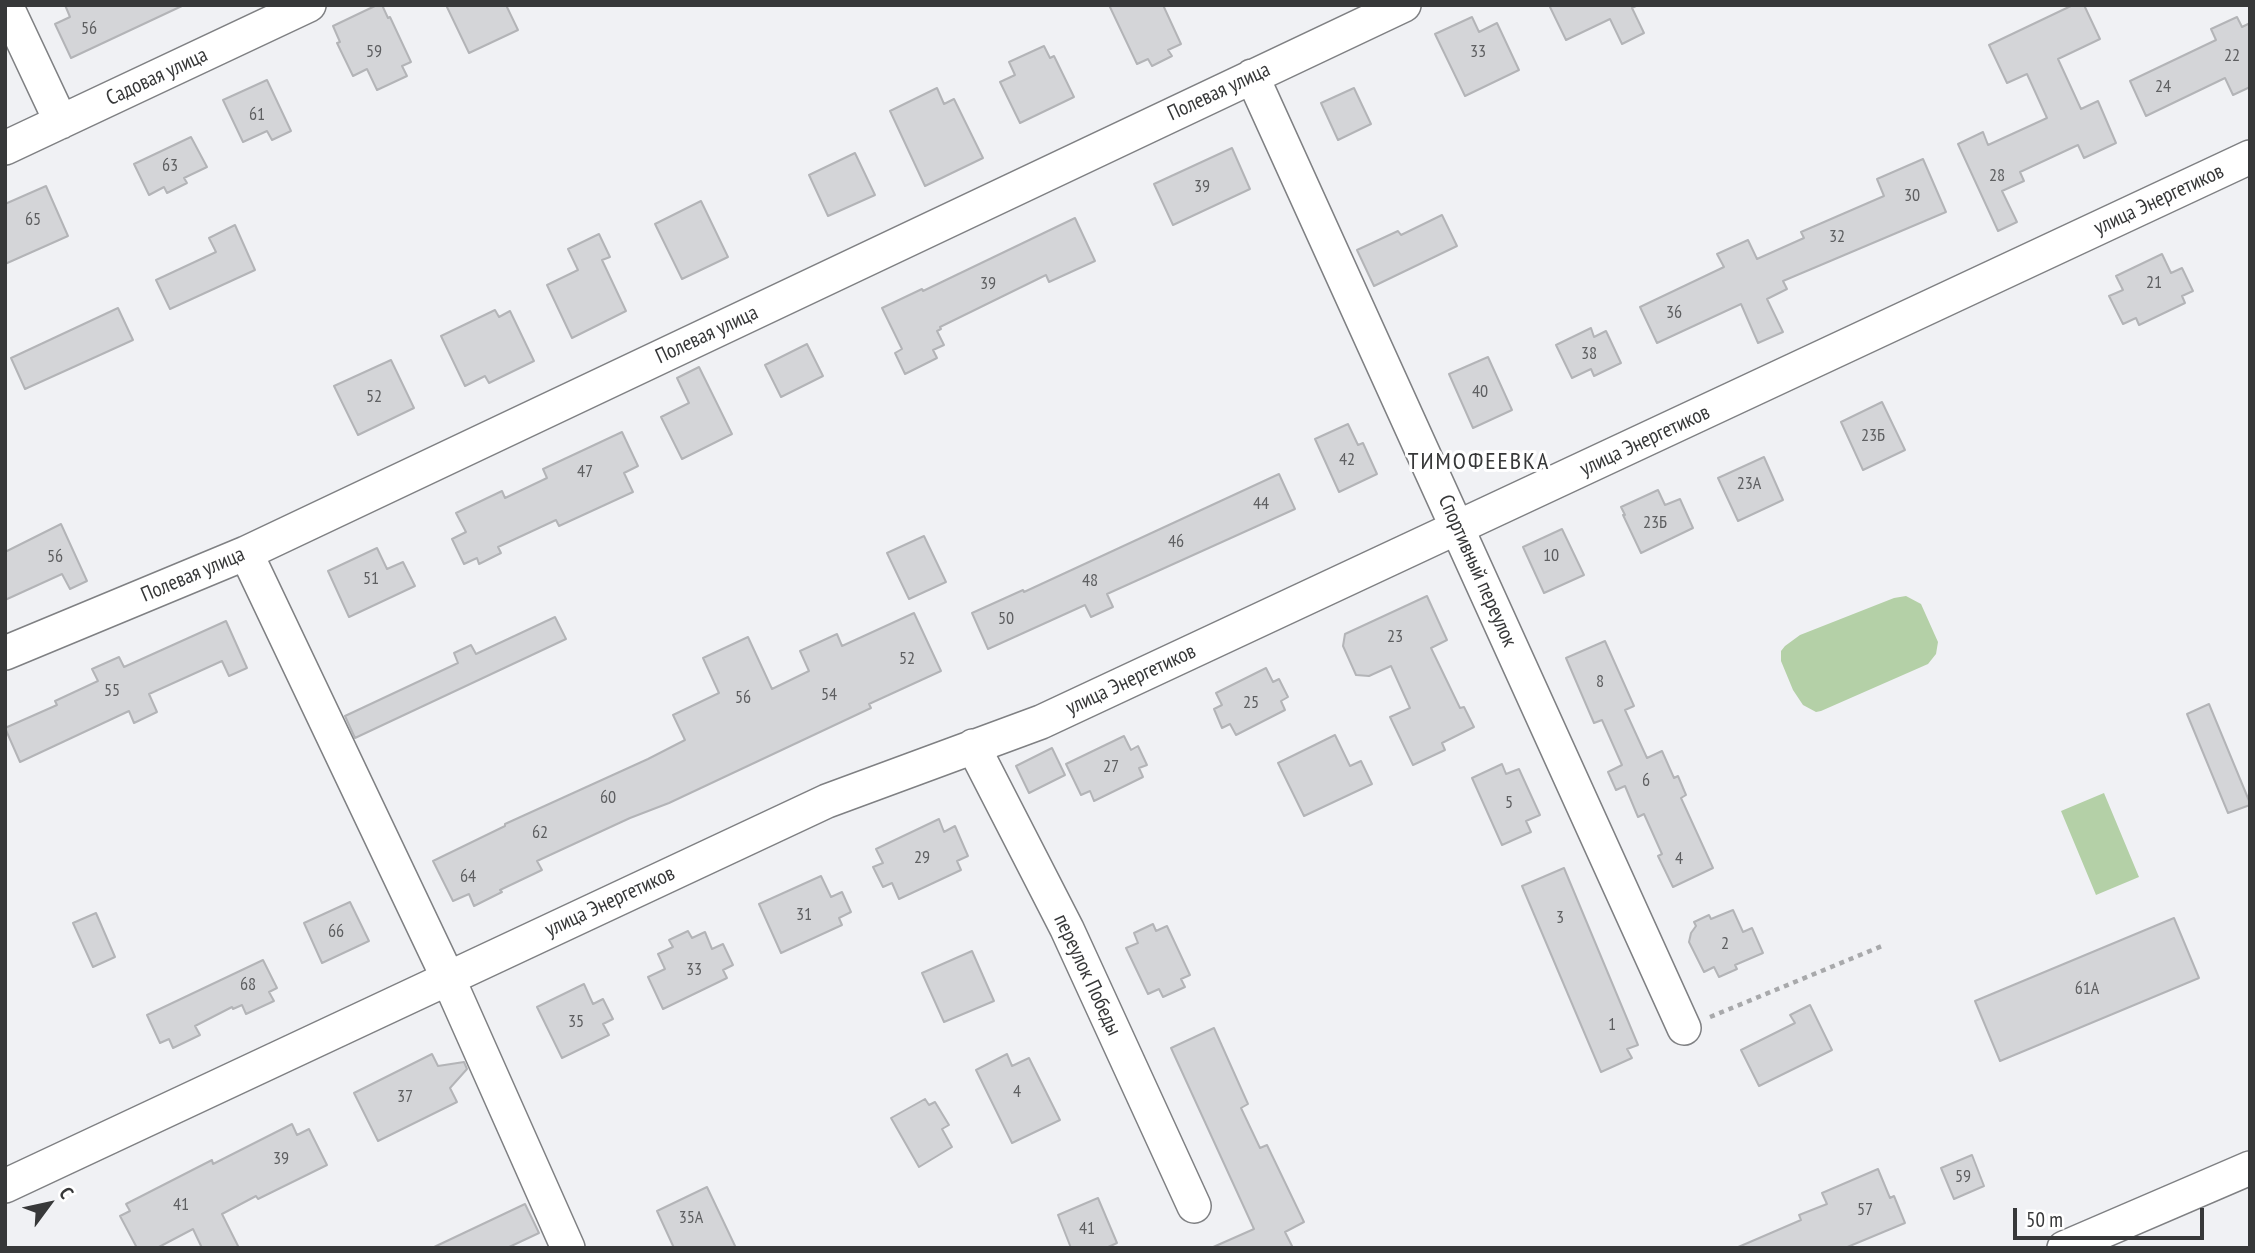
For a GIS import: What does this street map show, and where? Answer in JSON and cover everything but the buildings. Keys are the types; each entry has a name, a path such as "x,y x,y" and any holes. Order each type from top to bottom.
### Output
{"street":[{"path":"6,5 61,122"},
{"name":"Садовая улица","path":"5,148 309,5"},
{"name":"Полевая улица","path":"5,653 246,553 1404,5"},
{"name":"Спортивный переулок","path":"1252,76 1684,1028"},
{"name":"улица Энергетиков","path":"5,1186 827,801 1041,722 2250,157"},
{"path":"246,553 448,978 568,1248"},
{"name":"переулок Победы","path":"973,746 1067,929 1195,1206"},
{"path":"2064,1248 2250,1168"}],"path":[{"path":"1684,1028 1882,946"}],"green space":[{"path":"1906,596 1921,604 1938,642 1936,654 1928,664 1821,711 1816,712 1803,705 1793,690 1781,661 1781,651 1785,646 1800,635 1894,598"},
{"path":"2104,793 2139,877 2096,895 2061,811"}],"district":[{"name":"ТИМОФЕЕВКА","path":"1479,462"}]}
